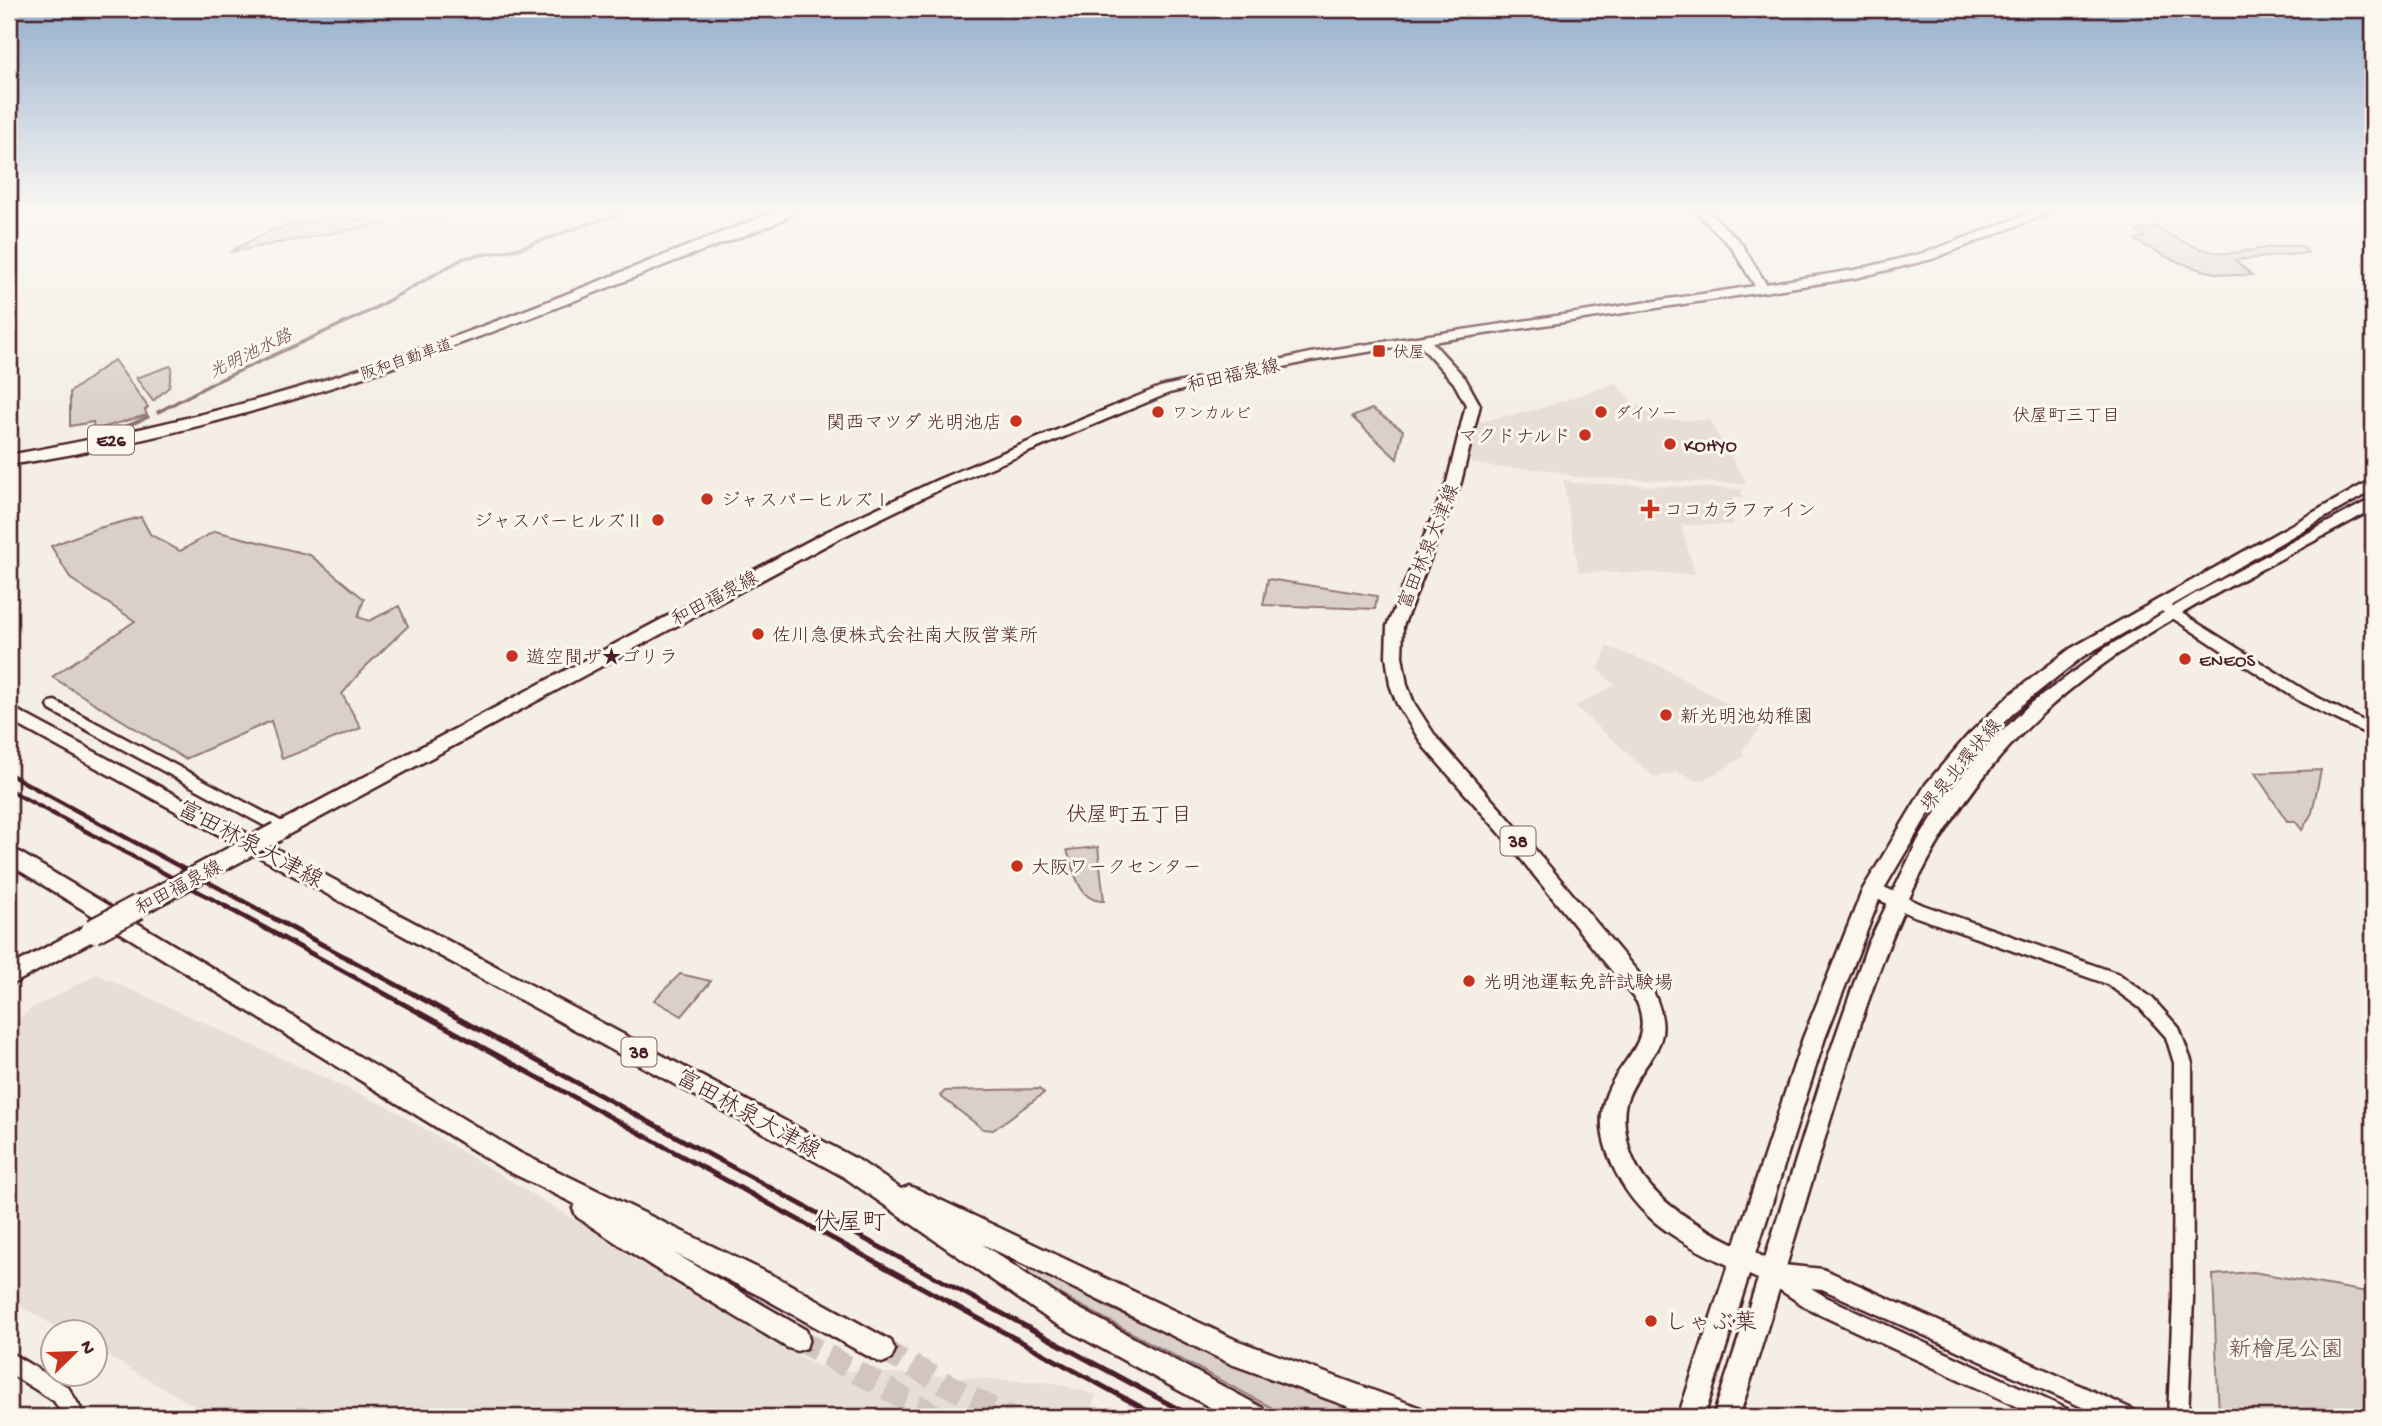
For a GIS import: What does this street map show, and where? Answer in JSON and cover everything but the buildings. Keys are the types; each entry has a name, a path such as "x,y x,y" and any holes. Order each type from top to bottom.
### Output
{"highway":[{"name":"阪和自動車道","path":"384,362 600,278"},
{"name":"阪和自動車道","path":"9,460 212,412 384,362 521,317 621,278"},
{"name":"阪和自動車道","path":"9,449 212,412"}],"main road":[{"path":"1756,278 1763,289"},
{"path":"1423,341 1823,278"},
{"name":"和田福泉線","path":"9,977 831,536 942,483 1118,408 1189,383 1284,362 1423,341"},
{"name":"富田林泉大津線","path":"1423,341 1460,381 1473,405 1454,482 1395,626 1393,646 1398,682 1405,702 1427,736 1645,996 1653,1013 1655,1035 1616,1097 1612,1128 1618,1153 1631,1178 1650,1207 1675,1224 1773,1274"},
{"name":"堺泉北環状線","path":"1744,1260 1814,1038 1873,889 1933,789 1974,740 2017,699 2076,653 2159,603 2373,484"},
{"name":"堺泉北環状線","path":"1773,1274 1854,1002 1894,899 1952,802 1993,752 2035,710 2098,661 2175,614 2373,503"},
{"name":"富田林泉大津線","path":"9,712 852,1169 1060,1312 1254,1417"},
{"path":"9,854 512,1161 658,1257 797,1339"},
{"path":"512,1161 771,1288 882,1350"},
{"path":"852,1169 1231,1351 1412,1417"},
{"path":"1691,1417 1744,1260"},
{"path":"1726,1417 1773,1274"}],"street":[{"path":"2159,603 2306,698 2373,732"},
{"path":"55,706 280,831"},
{"path":"1873,889 1917,910 2113,979 2146,1003 2173,1033 2183,1063 2183,1299 2178,1417"},
{"path":"1773,1274 1819,1304 2062,1417"},
{"path":"1773,1274 1823,1279 2127,1417"},
{"path":"9,1362 61,1394 76,1417"}],"shaded area":[{"path":"1615,383 1636,407 1643,406 1654,420 1709,420 1746,482 1575,477 1551,470 1494,467 1473,463 1469,459 1479,422 1539,409"},
{"path":"1563,479 1574,483 1745,489 1741,491 1743,497 1732,497 1736,508 1728,508 1734,525 1681,525 1695,574 1579,572"},
{"name":"新光明池幼稚園","path":"1607,647 1660,666 1764,724 1741,751 1745,756 1704,780 1696,781 1677,772 1655,778 1575,706 1615,685 1598,670"},
{"path":"97,974 390,1108 815,1365 840,1370 1055,1383 1096,1395 1088,1417 214,1417 108,1356 108,1318 41,1318 9,1300 9,1027 29,1010"}],"green space":[{"path":"114,360 148,407 145,410 147,415 94,430 93,422 70,426 70,392"},
{"path":"170,366 169,387 153,401 136,378"},
{"path":"1372,409 1403,430 1397,459 1352,417"},
{"path":"141,517 150,534 180,551 215,531 310,555 364,599 358,617 369,621 399,606 408,626 361,671 342,694 361,728 282,759 271,721 185,759 52,677 135,621 71,579 51,546 95,529"},
{"path":"1268,579 1377,596 1375,609 1263,605"},
{"path":"2321,770 2312,813 2302,830 2295,821 2287,821 2255,773"},
{"path":"1098,847 1104,901 1095,900 1083,891 1067,850"},
{"path":"680,974 711,981 682,1016 654,1000"},
{"path":"1039,1089 1044,1093 993,1130 983,1129 940,1096 945,1091"},
{"path":"1030,1260 1107,1307 1244,1368 1380,1417 1289,1417 1027,1277"},
{"name":"新檜尾公園","path":"2253,1272 2373,1293 2373,1417 2219,1417 2213,1275"}],"waterway":[{"name":"光明池水路","path":"158,412 213,383 368,312 429,278"},
{"name":"光明池水路","path":"99,438 148,417"}],"tunnel":[{"path":"797,1339 938,1417"},
{"path":"882,1350 1008,1417"}],"railway":[{"path":"9,774 256,908"},
{"path":"9,790 229,908"},
{"path":"226,907 1159,1417"},
{"path":"253,907 1193,1417"}],"place":[{"name":"伏屋","path":"1379,351"},
{"name":"ワンカルビ","path":"1158,412"},
{"name":"ダイソー","path":"1601,412"},
{"name":"関西マツダ 光明池店","path":"1016,421"},
{"name":"マクドナルド","path":"1585,435"},
{"name":"KOHYO","path":"1670,444"},
{"name":"ジャスパーヒルズⅠ","path":"707,499"},
{"name":"ココカラファイン","path":"1650,509"},
{"name":"ジャスパーヒルズⅡ","path":"658,520"},
{"name":"佐川急便株式会社南大阪営業所","path":"758,634"},
{"name":"遊空間ザ★ゴリラ","path":"512,656"},
{"name":"ENEOS","path":"2185,659"},
{"name":"新光明池幼稚園","path":"1666,715"},
{"name":"大阪ワークセンター","path":"1017,866"},
{"name":"光明池運転免許試験場","path":"1469,981"},
{"name":"しゃぶ葉","path":"1651,1321"}],"district":[{"name":"伏屋町三丁目","path":"2066,415"},
{"name":"伏屋町五丁目","path":"1129,814"},
{"name":"伏屋町","path":"850,1221"}]}
